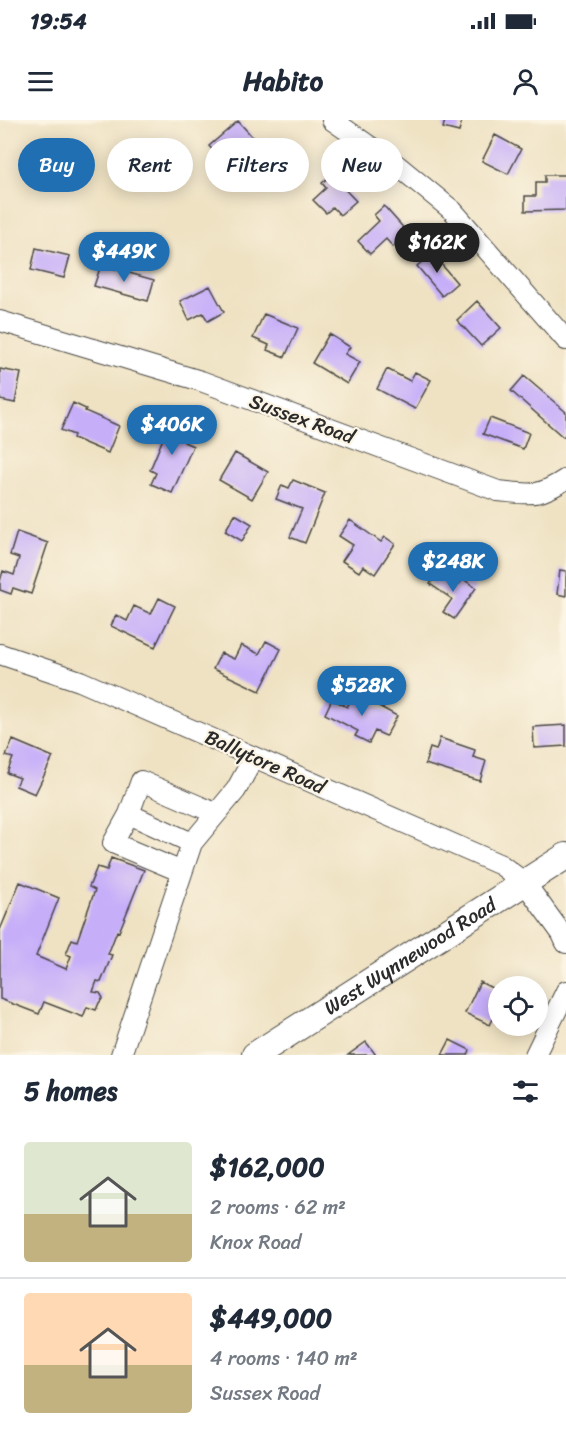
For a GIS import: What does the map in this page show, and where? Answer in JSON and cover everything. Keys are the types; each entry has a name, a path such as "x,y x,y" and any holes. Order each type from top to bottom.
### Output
{"main road":[{"name":"West Wynnewood Road","path":"255,1055 566,856"}],"street":[{"path":"332,120 398,166 453,211 566,340"},
{"name":"Sussex Road","path":"0,321 201,381 498,491 537,494 547,491 566,479"},
{"name":"Ballytore Road","path":"0,654 80,681 501,865 525,882 565,937"},
{"path":"121,1055 192,843 236,790 255,757"},
{"path":"182,872 113,843 129,814 141,780 215,813"},
{"path":"129,814 192,843"},
{"path":"535,1055 566,991"}],"building":[{"path":"445,120 462,120 459,132 443,128"},
{"path":"238,121 253,138 218,138"},
{"path":"495,135 521,149 508,174 482,161"},
{"path":"545,175 566,175 566,210 525,211 525,196 536,196 536,182 545,182"},
{"path":"322,192 347,192 356,201 340,215 333,207 326,213 313,200"},
{"path":"384,206 408,233 393,247 386,239 370,254 358,241 379,221 374,215"},
{"path":"36,248 70,256 64,278 31,270"},
{"path":"432,253 457,283 442,296 417,266"},
{"path":"101,265 154,280 148,301 94,286"},
{"path":"210,286 224,312 208,321 203,313 189,320 180,301"},
{"path":"477,301 501,328 481,346 457,320"},
{"path":"264,314 298,328 285,357 267,350 269,345 253,338"},
{"path":"329,334 350,347 345,354 360,362 347,384 312,363"},
{"path":"0,369 21,373 15,403 0,400"},
{"path":"387,369 410,381 415,372 431,380 415,409 377,389"},
{"path":"524,376 566,412 566,434 563,437 511,391"},
{"path":"73,403 119,426 108,453 73,438 74,435 61,430"},
{"path":"172,417 191,425 184,442 193,446 172,493 151,484 156,473 150,470"},
{"path":"490,418 529,433 523,449 483,434"},
{"path":"235,453 268,472 252,499 219,480"},
{"path":"293,480 325,493 305,543 290,537 302,509 276,499 282,485 289,488"},
{"path":"235,514 252,524 242,541 225,531"},
{"path":"350,520 381,542 385,537 395,544 375,574 363,566 359,572 342,561 353,545 339,536"},
{"path":"17,532 48,543 31,594 13,588 11,594 0,590 3,571 14,575 19,558 10,555"},
{"path":"440,570 459,584 463,579 476,588 454,619 443,612 452,599 430,584"},
{"path":"560,570 566,571 566,596 557,594"},
{"path":"159,598 175,606 155,647 111,626 116,615 127,621 134,606 151,614"},
{"path":"266,641 281,649 260,691 213,669 221,653 234,659 241,645 259,654"},
{"path":"355,693 397,716 386,736 375,731 369,743 355,736 358,731 325,714 332,699 347,707"},
{"path":"566,725 566,746 534,748 533,727"},
{"path":"440,738 475,750 473,757 486,761 480,781 425,764 430,748 436,750"},
{"path":"13,740 53,757 35,794 16,786 20,778 7,773 13,758 6,756"},
{"path":"111,858 144,870 108,954 112,955 101,982 97,981 93,992 100,993 103,998 96,1010 87,1007 83,1017 44,1002 39,1014 0,999 0,930 20,882 59,898 36,956 66,969 71,956 66,954 72,939 77,941 95,890 89,887 97,867 107,870"},
{"path":"480,982 488,986 488,1024 465,1013"},
{"path":"450,1040 470,1050 468,1055 442,1055"},
{"path":"366,1042 376,1055 348,1055"}]}
